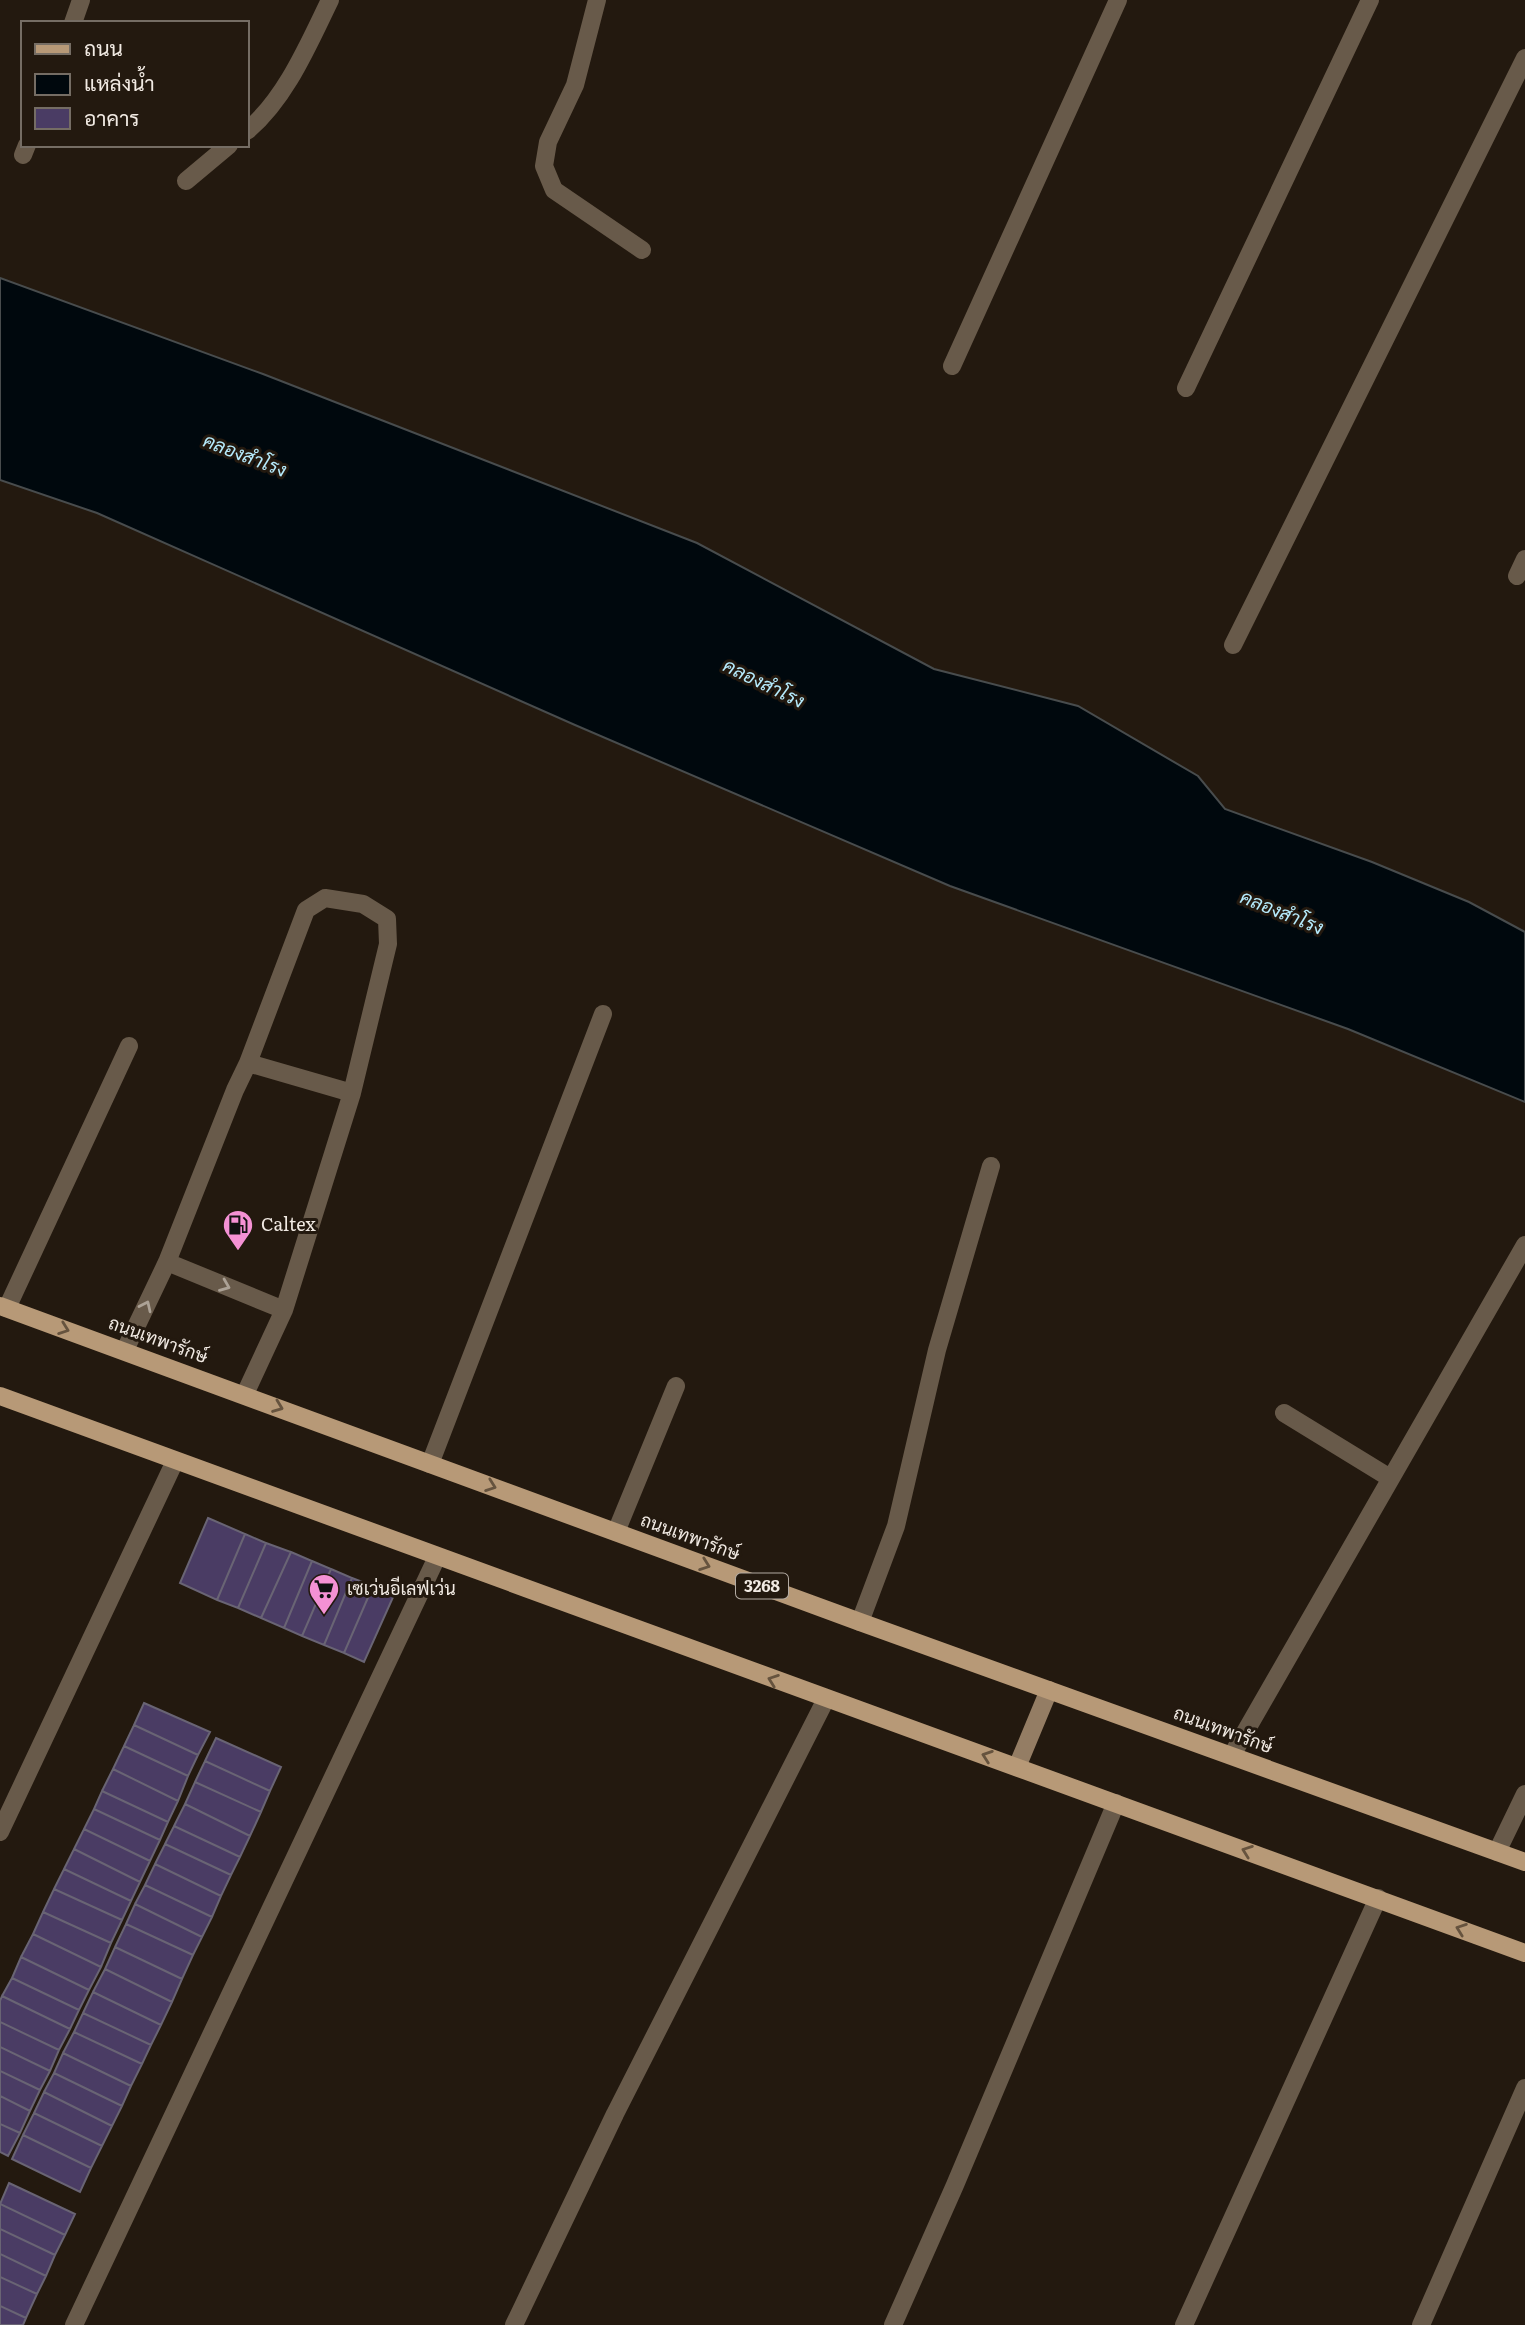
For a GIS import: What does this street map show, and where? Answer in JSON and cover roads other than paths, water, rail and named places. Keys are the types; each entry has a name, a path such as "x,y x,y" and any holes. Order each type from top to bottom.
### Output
{"main road":[{"name":"ถนนเทพารักษ์","path":"4,1307 860,1622 1525,1862"},
{"path":"0,1396 1525,1952"},
{"path":"1017,1767 1049,1690"}],"street":[{"path":"74,21 81,0"},
{"path":"248,130 264,116 305,53 330,0"},
{"path":"597,0 575,85 548,142 544,166 554,190 642,250"},
{"path":"952,366 1118,0"},
{"path":"1186,388 1370,0"},
{"path":"1233,645 1525,58"},
{"path":"186,181 227,147"},
{"path":"1517,576 1525,559"},
{"path":"125,1350 167,1262 234,1090 248,1063 306,910 325,898 363,904 387,919 388,944 352,1093 284,1310 244,1394"},
{"path":"430,1464 603,1014"},
{"path":"4,1307 129,1046"},
{"path":"248,1063 352,1093"},
{"path":"860,1622 896,1526 937,1350 991,1166"},
{"path":"1232,1755 1525,1245"},
{"path":"167,1262 284,1310"},
{"path":"616,1532 676,1386"},
{"path":"1284,1413 1390,1478"},
{"path":"0,1832 175,1461"},
{"path":"74,2325 437,1557"},
{"path":"514,2325 615,2114 826,1699"},
{"path":"1497,1852 1525,1794"},
{"path":"893,2325 955,2185 1115,1803"},
{"path":"1184,2325 1378,1898"},
{"path":"1421,2325 1525,2088"}],"water":[{"name":"คลองสำโรง","path":"0,278 263,374 697,543 934,669 1078,706 1198,776 1225,809 1372,862 1469,902 1525,932 1525,1102 1348,1029 950,886 575,725 97,513 0,480"}],"place":[{"name":"Caltex","path":"238,1252"},
{"name":"เซเว่นอีเลฟเว่น","path":"324,1616"}]}
